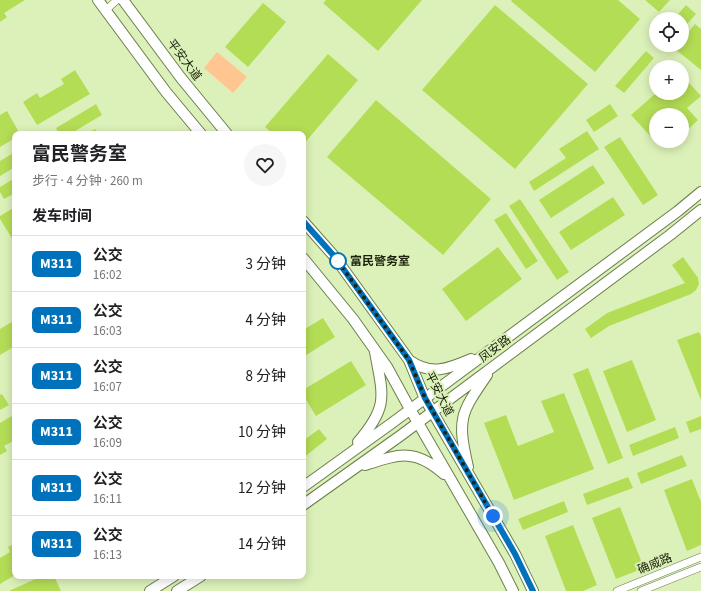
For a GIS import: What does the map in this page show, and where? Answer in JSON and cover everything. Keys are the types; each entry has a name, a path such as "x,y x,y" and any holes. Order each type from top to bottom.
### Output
{"street":[{"path":"98,0 166,92 199,131"},
{"path":"106,10 116,0"},
{"name":"平安大道","path":"123,0 181,78 225,131"},
{"name":"凤安路","path":"306,485 678,211 701,192"},
{"name":"凤安路","path":"306,503 418,423 670,235 701,210"},
{"name":"平安大道","path":"306,224 334,256 409,360 432,412 515,554 533,591"},
{"path":"306,262 353,319 387,367 499,563 513,591"},
{"path":"347,455 373,425 380,411 382,390 374,348"},
{"path":"409,360 420,367 440,370 453,367 486,353"},
{"path":"471,478 462,442 462,419 471,399 492,368"},
{"path":"356,468 393,456 414,456 427,460 451,481"},
{"name":"确威路","path":"617,591 701,557"},
{"name":"确威路","path":"641,591 701,567"},
{"path":"150,591 169,579"},
{"path":"177,591 196,579"}],"shaded area":[{"path":"217,52 247,77 233,93 204,68"}],"building":[{"path":"0,0 25,0 4,13 7,17 0,22"},
{"path":"326,0 422,0 378,51 323,3"},
{"path":"618,0 640,19 595,72 511,1"},
{"path":"645,0 670,0 659,12"},
{"path":"263,3 286,22 248,67 225,47"},
{"path":"495,5 588,84 515,169 422,90"},
{"path":"686,5 696,14 689,22 689,12 680,12"},
{"path":"695,24 701,29 701,70 679,52 689,52 689,31"},
{"path":"646,51 654,58 652,60 649,60 649,64 624,93 615,86"},
{"path":"328,54 358,80 306,141 306,131 270,131 265,127"},
{"path":"75,70 90,94 37,125 23,102 37,93 40,98 64,84 61,79"},
{"path":"689,83 701,96 687,108 649,108 649,135 631,115 649,99 689,100"},
{"path":"376,100 491,199 443,255 327,157"},
{"path":"96,104 102,115 75,131 58,131 56,128"},
{"path":"610,104 618,116 594,132 586,120"},
{"path":"689,110 698,120 689,128"},
{"path":"7,111 18,131 12,131 12,140 0,147 0,115"},
{"path":"587,131 599,149 534,191 529,182 566,158 559,149"},
{"path":"620,137 658,195 643,205 604,147"},
{"path":"12,154 12,169 0,176 0,161"},
{"path":"593,165 605,183 551,218 539,200"},
{"path":"12,180 12,195 4,199 0,192 0,187"},
{"path":"613,197 625,215 571,250 559,232"},
{"path":"520,199 569,272 557,280 509,206"},
{"path":"12,209 12,238 0,219 0,216"},
{"path":"506,213 538,261 526,269 494,220"},
{"path":"498,247 522,279 466,321 442,289"},
{"path":"683,257 698,278 699,284 696,290 691,294 609,326 591,338 585,329 607,313 685,283 672,265"},
{"path":"323,318 335,337 306,355 306,328"},
{"path":"12,322 12,348 0,355 0,329"},
{"path":"699,332 701,336 701,400 677,340"},
{"path":"632,360 656,420 627,432 603,371"},
{"path":"351,361 366,385 316,416 306,400 306,388"},
{"path":"588,368 623,458 608,464 573,374"},
{"path":"564,393 594,469 514,500 484,423 506,415 518,446 554,432 541,401"},
{"path":"2,394 9,405 0,410 0,395"},
{"path":"12,416 12,442 4,446 7,451 0,455 0,423"},
{"path":"701,416 701,429 690,433 686,422"},
{"path":"675,427 679,438 633,456 629,445"},
{"path":"319,429 327,439 306,456 306,439"},
{"path":"682,455 687,466 641,484 637,473"},
{"path":"628,477 633,488 587,505 583,494"},
{"path":"692,479 701,502 701,545 687,551 664,490"},
{"path":"564,501 568,512 523,530 518,519"},
{"path":"620,507 644,568 616,579 592,518"},
{"path":"573,525 597,585 583,591 566,591 545,536"},
{"path":"12,545 12,577 0,584 0,558 10,552 8,547"},
{"path":"35,579 55,579 61,591 9,591"}],"bus line":[{"name":"M311","path":"306,224 334,256 409,360 425,398 515,554 533,591"}],"place":[{"name":"富民警务室","path":"338,261"}],"route":[{"path":"338,261 334,256 409,360 425,398 493,516"}]}
